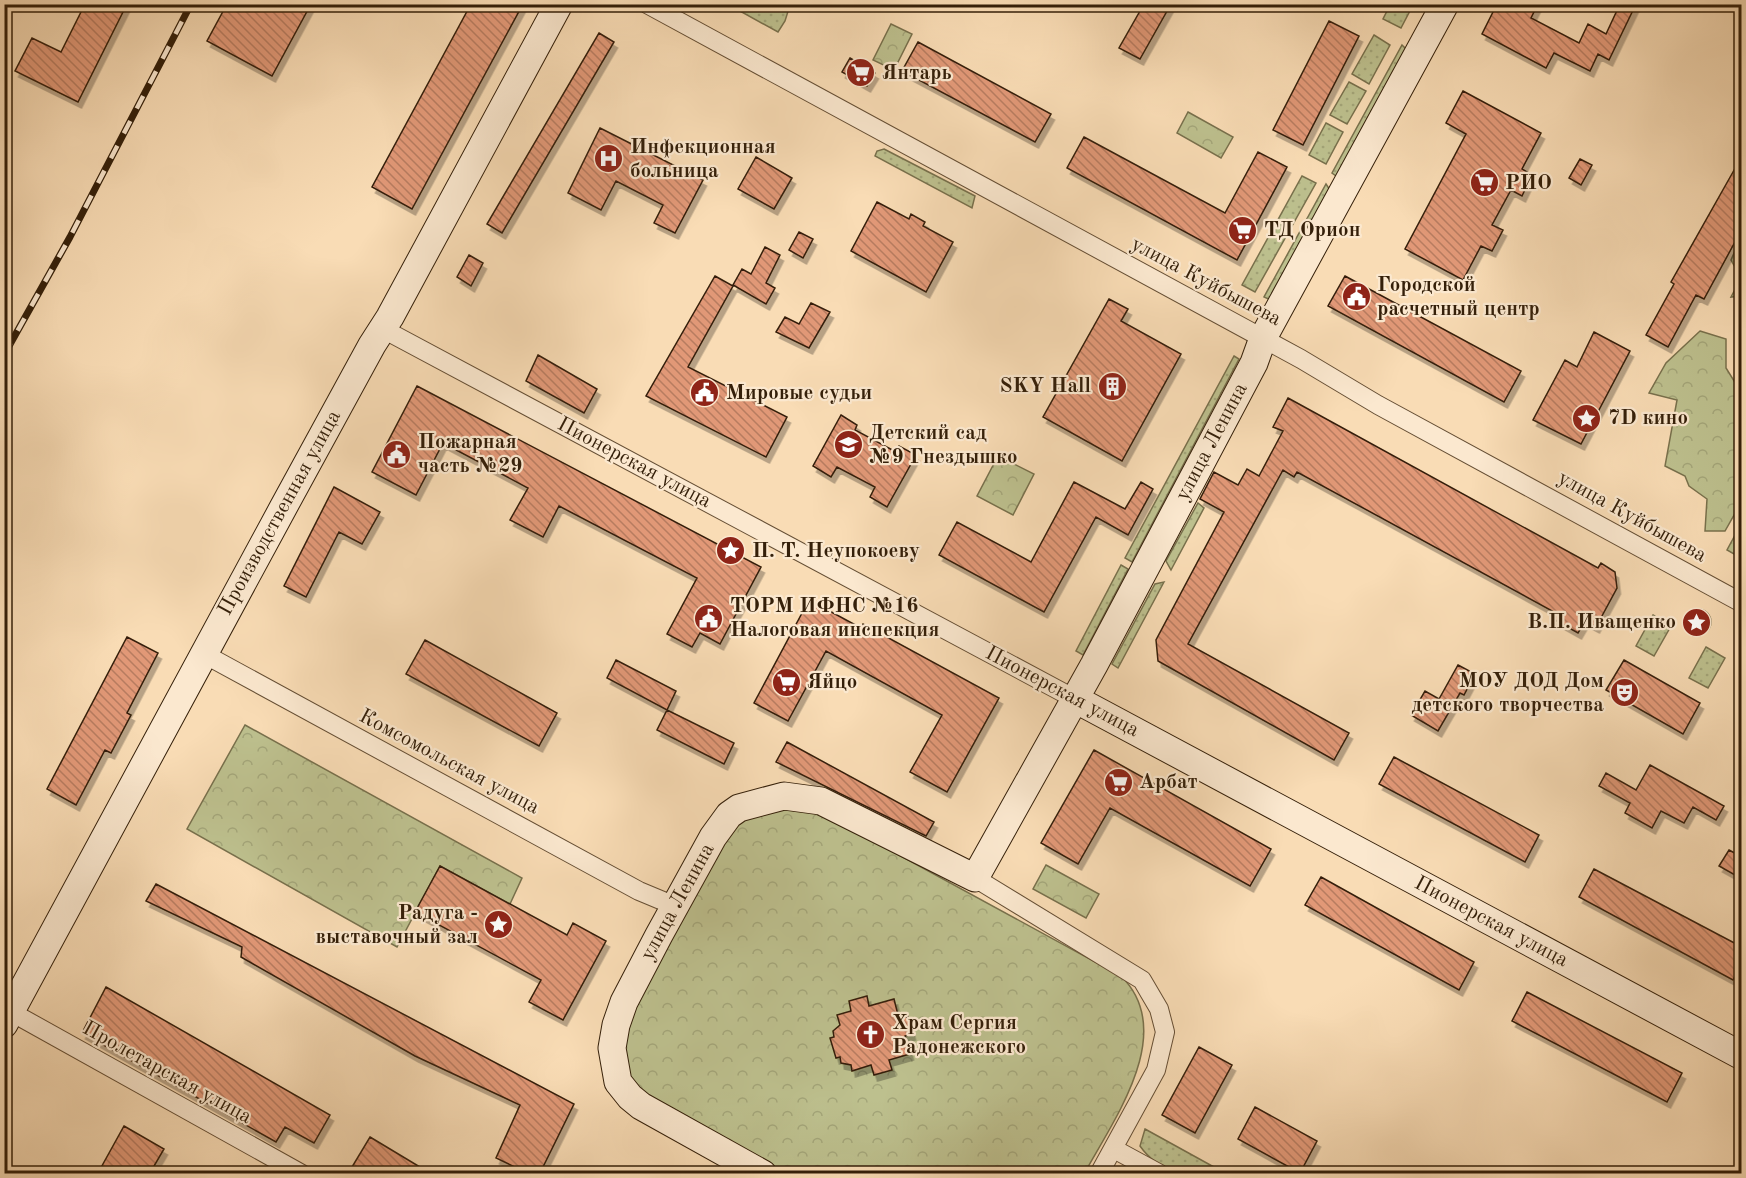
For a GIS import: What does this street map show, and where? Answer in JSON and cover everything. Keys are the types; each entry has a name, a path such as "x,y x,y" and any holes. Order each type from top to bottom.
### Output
{"street":[{"name":"Производственная улица","path":"8,1018 559,4"},
{"name":"улица Куйбышева","path":"647,4 1263,338 1381,406 1742,603"},
{"name":"улица Ленина","path":"975,878 1075,699 1254,363 1263,338 1445,4"},
{"name":"Пионерская улица","path":"383,329 1742,1056"},
{"name":"Комсомольская улица","path":"204,654 639,891 675,906"},
{"name":"улица Ленина","path":"763,1173 630,1098 618,1082 612,1048 616,1025 624,1002 713,837 729,815 740,808 784,796 821,801 975,878 1142,980 1159,1009 1165,1032 1164,1045 1156,1070 1099,1173"},
{"name":"Пролетарская улица","path":"8,1018 302,1173"},
{"path":"1114,1149 1160,1173"}],"green space":[{"path":"790,4 785,21 778,32 729,5"},
{"path":"1390,5 1413,5 1401,28 1383,19"},
{"path":"891,24 912,34 894,70 873,60"},
{"path":"1374,35 1390,45 1369,84 1352,74"},
{"path":"1402,45 1406,49 1342,174 1336,176 1332,173"},
{"path":"1349,82 1366,91 1347,124 1330,115"},
{"path":"1188,112 1233,137 1221,158 1177,133"},
{"path":"1326,123 1343,132 1326,164 1309,155"},
{"path":"884,149 975,196 972,208 875,156 877,151"},
{"path":"1302,176 1316,183 1255,292 1242,285"},
{"path":"1326,184 1332,193 1273,301 1264,297"},
{"path":"1741,237 1741,278 1731,260"},
{"path":"1741,278 1741,296 1731,297"},
{"path":"1700,331 1726,339 1726,368 1741,392 1742,501 1725,531 1705,531 1707,499 1689,486 1685,476 1665,466 1677,400 1649,393 1666,363"},
{"path":"1234,356 1239,359 1132,562 1125,558"},
{"path":"998,456 1034,474 1013,515 977,496"},
{"path":"1198,503 1204,508 1171,570 1166,561"},
{"path":"1741,524 1742,558 1727,550"},
{"path":"1121,565 1128,569 1083,655 1076,651"},
{"path":"1164,582 1118,668 1112,664 1155,584"},
{"path":"1698,609 1707,613 1711,622 1707,631 1698,635 1689,631 1685,622 1689,613"},
{"path":"1653,615 1671,626 1654,656 1636,646"},
{"path":"1706,647 1725,658 1708,688 1689,678"},
{"path":"245,725 522,878 510,904 440,866 397,947 187,829"},
{"path":"765,808 822,813 1121,976 1137,998 1143,1023 1142,1049 1124,1102 1084,1174 783,1173 648,1100 627,1076 623,1026 731,828"},
{"path":"1046,865 1099,894 1086,918 1033,889"},
{"path":"1145,1129 1223,1172 1188,1173 1157,1163 1140,1146"}],"building":[{"path":"85,4 127,4 78,102 15,71 32,38 61,52"},
{"path":"227,4 311,4 272,76 207,41"},
{"path":"471,4 523,4 412,209 372,187"},
{"path":"1144,4 1171,4 1140,59 1119,48"},
{"path":"1497,4 1538,4 1531,18 1579,43 1588,24 1606,34 1620,4 1636,4 1609,60 1598,54 1590,71 1554,53 1546,68 1482,34"},
{"path":"1329,21 1359,36 1303,145 1273,130"},
{"path":"599,33 614,42 502,233 487,224"},
{"path":"918,42 1051,114 1035,142 902,71"},
{"path":"850,58 875,73 867,86 842,72"},
{"name":"РИО","path":"1463,91 1541,133 1522,169 1532,175 1522,196 1511,190 1492,225 1503,230 1492,251 1481,246 1463,280 1405,249 1466,134 1446,123"},
{"path":"600,128 703,180 675,233 654,223 663,205 616,181 601,210 568,193"},
{"path":"1084,137 1225,213 1258,152 1287,167 1237,260 1067,168"},
{"path":"1742,156 1742,229 1704,299 1696,295 1668,347 1646,335 1674,284 1671,282"},
{"path":"756,157 792,178 774,209 738,189"},
{"path":"1580,159 1592,165 1581,185 1569,178"},
{"path":"877,202 909,219 911,214 925,222 923,226 953,242 926,292 851,251"},
{"path":"799,232 813,239 803,258 789,250"},
{"path":"765,247 780,255 766,283 775,288 766,304 733,285 742,269 751,274"},
{"path":"469,255 483,263 471,286 457,277"},
{"path":"715,276 733,286 688,367 787,417 766,457 646,396"},
{"path":"1345,276 1521,371 1504,402 1328,306"},
{"name":"SKY Hall","path":"1109,299 1128,309 1121,321 1181,354 1122,461 1043,417"},
{"path":"811,303 830,312 809,348 776,332 785,317 799,324"},
{"path":"1594,332 1630,351 1581,444 1533,420 1565,360 1577,367"},
{"path":"538,355 597,389 584,413 526,381"},
{"path":"417,386 761,567 720,644 700,633 692,647 667,634 697,578 559,506 543,537 510,520 528,488 443,443 416,495 372,472"},
{"path":"1288,398 1598,568 1601,563 1615,572 1617,588 1596,627 1585,621 1578,633 1553,619 1556,613 1297,472 1294,477 1283,470 1188,644 1349,733 1334,760 1158,661 1156,640 1224,512 1200,499 1214,472 1238,485 1247,469 1259,476 1283,431 1273,427"},
{"path":"841,415 857,425 855,430 896,452 899,446 916,455 887,507 870,497 875,487 837,467 831,477 813,466"},
{"path":"1074,482 1125,509 1141,482 1153,489 1128,535 1096,517 1044,612 939,555 957,522 1031,562"},
{"path":"334,487 380,512 362,544 339,532 306,597 284,586"},
{"path":"809,600 861,628 863,624 999,698 947,792 910,772 942,715 826,651 788,721 754,703"},
{"path":"127,637 158,653 127,713 131,715 111,753 105,750 76,805 47,789"},
{"path":"425,640 557,713 539,746 406,674"},
{"path":"616,660 676,691 667,710 607,678"},
{"path":"1624,660 1700,703 1683,734 1606,690"},
{"path":"1458,665 1475,674 1464,695 1460,693 1438,731 1411,715 1425,691 1439,699"},
{"path":"667,710 734,743 724,764 657,730"},
{"path":"787,742 934,822 926,836 776,762"},
{"path":"1094,750 1271,849 1250,886 1110,808 1078,864 1041,843"},
{"path":"1394,757 1539,835 1525,862 1379,784"},
{"path":"1650,765 1724,806 1716,820 1693,807 1684,823 1661,811 1652,828 1625,813 1630,803 1599,786 1606,773 1636,790"},
{"path":"1729,850 1742,857 1742,879 1719,866"},
{"path":"440,866 567,935 573,923 606,941 563,1020 529,1002 541,980 415,912"},
{"path":"1594,869 1742,947 1742,965 1733,980 1579,897"},
{"path":"1321,877 1474,962 1459,990 1305,905"},
{"path":"156,884 574,1104 540,1173 517,1173 519,1169 496,1158 520,1105 415,1056 241,957 242,947 146,901"},
{"path":"106,987 330,1115 314,1143 285,1127 276,1142 82,1033"},
{"path":"1527,992 1682,1073 1667,1102 1512,1021"},
{"name":"Храм Сергия Радонежского","path":"867,996 869,1006 894,999 899,1019 908,1016 912,1034 905,1036 910,1054 889,1060 892,1070 874,1075 871,1065 852,1071 851,1065 841,1063 840,1057 836,1058 830,1038 834,1037 833,1031 840,1025 837,1015 851,1011 849,1001"},
{"path":"1199,1047 1232,1065 1195,1133 1162,1115"},
{"path":"1255,1107 1317,1141 1300,1173 1238,1139"},
{"path":"124,1126 164,1149 150,1173 98,1173"},
{"path":"370,1137 430,1173 364,1173 352,1167"}],"railway":[{"path":"4,355 70,237 191,4"}],"place":[{"name":"Янтарь","path":"861,73"},
{"name":"Инфекционная больница","path":"609,159"},
{"name":"РИО","path":"1484,183"},
{"name":"ТД Орион","path":"1243,230"},
{"name":"Городской расчетный центр","path":"1356,297"},
{"name":"SKY Hall","path":"1112,386"},
{"name":"Мировые судьи","path":"705,393"},
{"name":"7D кино","path":"1587,418"},
{"name":"Детский сад №9 Гнездышко","path":"848,445"},
{"name":"Пожарная часть №29","path":"397,454"},
{"name":"П. Т. Неупокоеву","path":"731,551"},
{"name":"ТОРМ ИФНС №16 Налоговая инспекция","path":"709,618"},
{"name":"В.П. Иващенко","path":"1697,622"},
{"name":"Яйцо","path":"786,682"},
{"name":"МОУ ДОД Дом детского творчества","path":"1625,693"},
{"name":"Арбат","path":"1118,782"},
{"name":"Радуга - выставочный зал","path":"499,925"},
{"name":"Храм Сергия Радонежского","path":"871,1035"}]}
